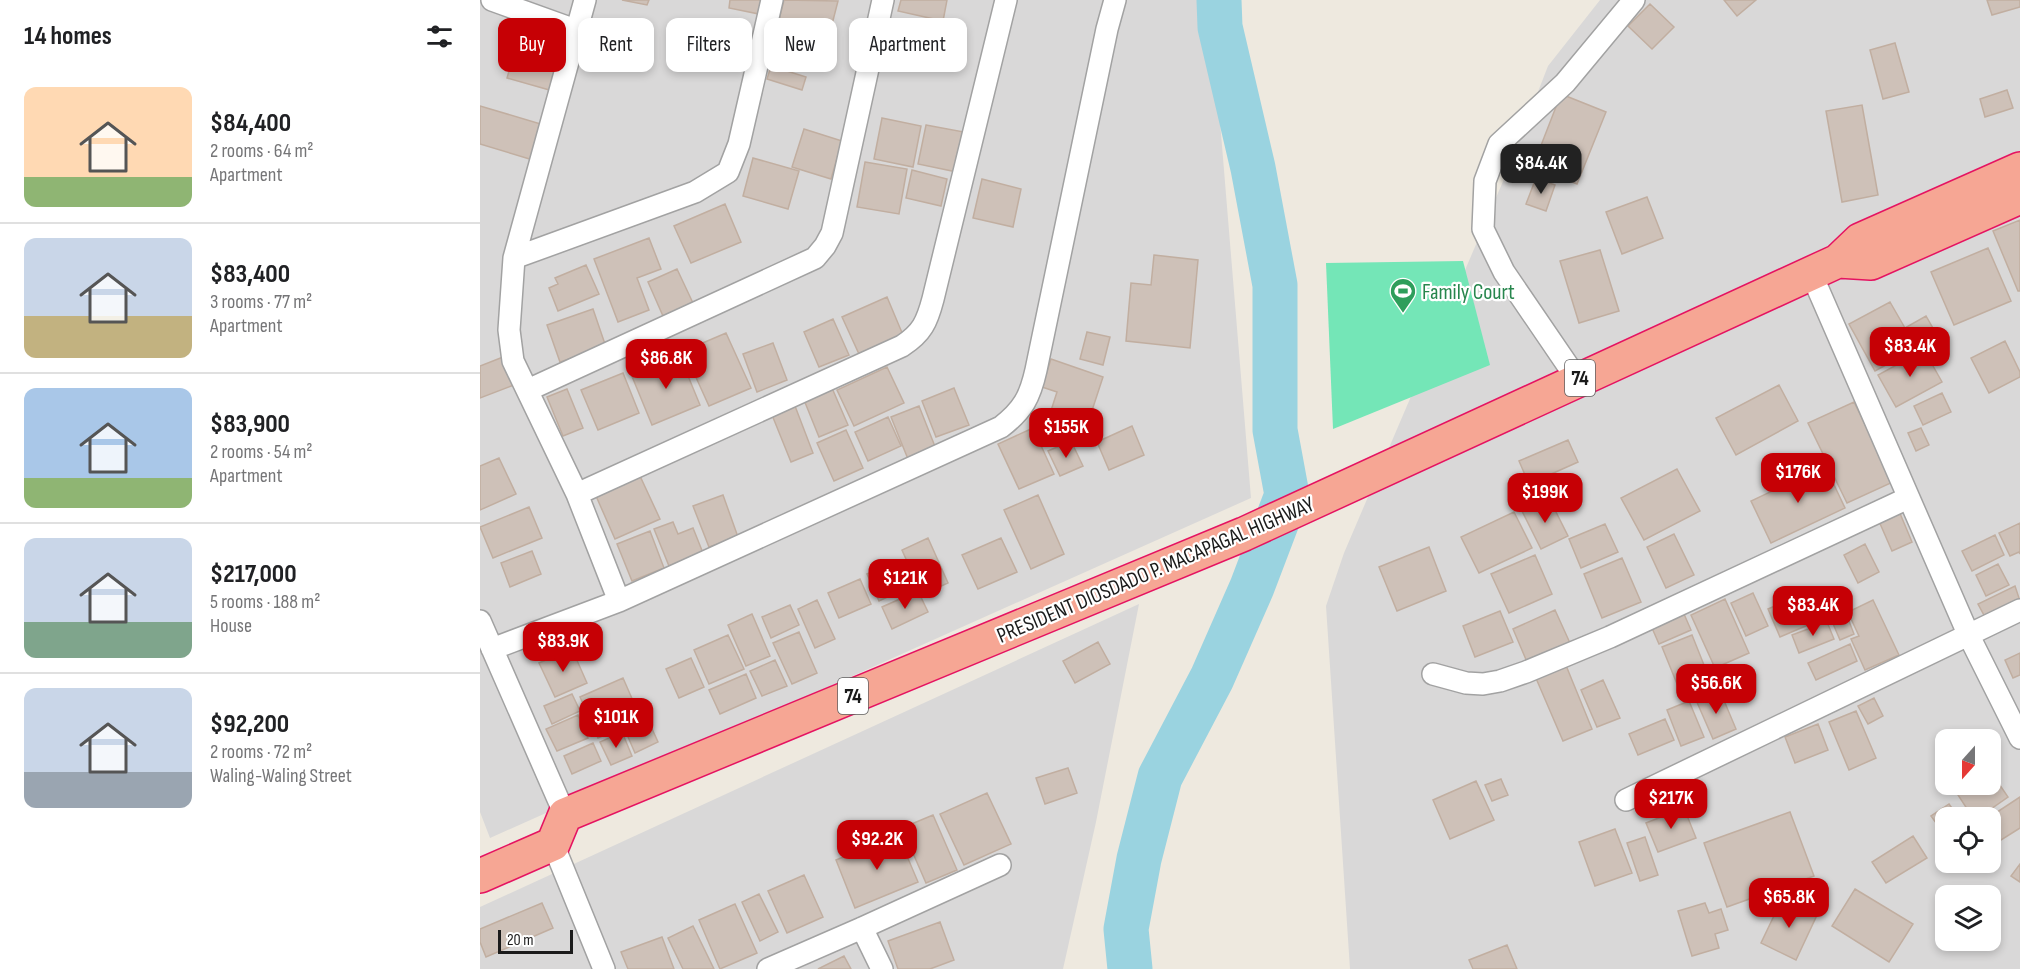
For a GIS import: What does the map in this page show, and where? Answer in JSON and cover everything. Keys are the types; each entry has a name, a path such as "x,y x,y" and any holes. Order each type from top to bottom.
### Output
{"highway":[{"name":"PRESIDENT DIOSDADO P. MACAPAGAL HIGHWAY","path":"480,876 559,830 1244,534 1825,267 1860,240 2020,169"},
{"name":"PRESIDENT DIOSDADO P. MACAPAGAL HIGHWAY","path":"1825,267 1871,263 2020,197"}],"street":[{"path":"492,0 578,31 514,258 510,346 513,361 577,494 620,601"},
{"path":"581,18 585,0"},
{"path":"514,258 695,192 728,172 739,144 772,0"},
{"path":"528,390 815,258 832,233 883,0"},
{"path":"577,494 902,346 915,338 928,316 933,299 1006,0"},
{"path":"492,649 620,601 1001,427 1018,413 1031,392 1115,0"},
{"path":"1577,380 1504,272 1483,229 1485,181 1499,144 1564,82 1634,0"},
{"path":"1825,267 1908,498 1969,636 2020,738"},
{"path":"1433,674 1466,683 1483,684 1526,672 1610,637 1908,498"},
{"path":"1626,800 2020,610"},
{"path":"480,621 559,830 604,969"},
{"path":"768,969 1000,865"},
{"path":"862,928 882,969"}],"shaded area":[{"path":"480,0 1210,0 1251,498 490,838 480,812"},
{"path":"1600,0 2020,0 2020,969 1350,969 1326,606 1344,553 1504,179 1548,66"},
{"path":"1139,604 1096,822 1063,969 480,969 480,907"}],"green space":[{"name":"Family Court","path":"1463,261 1490,365 1333,429 1326,263"}],"building":[{"path":"622,0 649,0 647,5"},
{"path":"730,0 762,0 759,14 729,8"},
{"path":"784,0 838,1 834,18 780,18"},
{"path":"901,0 947,0 944,18 930,18 898,11"},
{"path":"1724,0 1756,0 1737,16"},
{"path":"1987,0 2020,0 2020,7 1992,15"},
{"path":"1650,4 1674,27 1652,49 1628,26"},
{"path":"1895,43 1909,92 1883,99 1870,50"},
{"path":"509,72 558,72 553,91 507,78"},
{"path":"769,72 790,72 806,77 802,90 767,79"},
{"path":"2007,90 2013,108 1985,117 1980,99"},
{"path":"1561,94 1606,112 1577,184 1533,166"},
{"path":"1862,105 1878,195 1842,202 1826,111"},
{"path":"480,106 544,125 533,160 480,144"},
{"path":"882,118 921,126 913,167 874,159"},
{"path":"926,125 964,132 957,172 918,164"},
{"path":"804,129 842,141 831,179 792,167"},
{"path":"753,158 799,171 788,209 743,196"},
{"path":"865,162 907,169 899,214 857,207"},
{"path":"912,170 947,179 941,206 906,198"},
{"path":"1536,178 1555,185 1546,211 1526,204"},
{"path":"982,179 1021,189 1013,227 973,218"},
{"path":"1647,197 1663,238 1622,254 1606,212"},
{"path":"725,204 741,242 691,263 674,226"},
{"path":"2020,220 2020,291 2018,291 1993,231"},
{"path":"649,238 661,269 637,278 649,310 618,322 594,259"},
{"path":"1988,248 2011,301 1954,325 1931,272"},
{"path":"1600,250 1619,311 1579,323 1560,261"},
{"path":"1154,255 1198,260 1190,348 1126,341 1131,283 1151,285"},
{"path":"586,265 599,294 558,311 549,288 558,284 555,278"},
{"path":"677,269 693,303 663,316 648,282"},
{"path":"887,297 903,335 859,354 842,317"},
{"path":"1890,302 1905,328 1926,316 1938,337 1875,371 1849,324"},
{"path":"593,309 606,347 560,362 547,325"},
{"path":"833,319 849,355 819,367 804,332"},
{"path":"1087,332 1110,337 1103,365 1080,359"},
{"path":"726,333 751,388 709,406 684,351"},
{"path":"2005,341 2020,372 2020,377 1989,393 1971,358"},
{"path":"773,343 787,380 757,392 743,354"},
{"path":"1924,350 1942,382 1896,407 1878,375"},
{"path":"679,354 700,405 652,425 631,374"},
{"path":"503,357 514,385 480,398 480,366"},
{"path":"1051,359 1103,377 1082,441 1054,431 1056,426 1047,423 1057,392 1042,387"},
{"path":"887,367 904,403 854,426 837,390"},
{"path":"623,373 639,413 598,430 581,390"},
{"path":"1779,385 1798,421 1736,455 1716,418"},
{"path":"832,388 848,425 819,437 804,400"},
{"path":"954,388 969,425 936,437 922,401"},
{"path":"567,389 583,428 563,436 547,397"},
{"path":"1942,393 1951,412 1923,425 1914,406"},
{"path":"1854,402 1893,482 1847,503 1808,423"},
{"path":"795,406 813,453 791,462 772,415"},
{"path":"919,406 936,449 908,459 891,417"},
{"path":"888,417 901,446 868,461 855,432"},
{"path":"1132,426 1144,455 1109,470 1097,442"},
{"path":"1033,428 1054,474 1019,489 998,444"},
{"path":"1921,428 1929,445 1916,451 1908,433"},
{"path":"846,430 863,468 834,481 817,443"},
{"path":"1568,440 1578,462 1529,484 1519,461"},
{"path":"1071,441 1083,466 1060,476 1048,451"},
{"path":"499,458 516,494 480,510 480,466"},
{"path":"1825,466 1845,508 1771,543 1751,501"},
{"path":"1677,469 1700,511 1644,540 1621,498"},
{"path":"640,476 660,519 615,539 596,496"},
{"path":"723,495 738,537 709,547 693,506"},
{"path":"1038,495 1064,554 1031,569 1004,510"},
{"path":"1549,498 1568,536 1541,549 1522,511"},
{"path":"529,507 542,538 493,558 480,527"},
{"path":"1899,511 1912,542 1892,551 1878,519"},
{"path":"1514,512 1532,548 1479,573 1461,537"},
{"path":"673,522 678,534 693,528 703,553 669,566 654,529"},
{"path":"2020,523 2020,554 2019,552 2010,556 1999,533"},
{"path":"1605,524 1618,552 1581,568 1569,539"},
{"path":"650,531 664,568 632,581 617,544"},
{"path":"1674,534 1694,575 1666,588 1647,547"},
{"path":"1995,535 2004,555 1972,571 1962,551"},
{"path":"928,538 948,583 922,595 902,550"},
{"path":"1001,538 1017,572 978,589 962,555"},
{"path":"1865,544 1879,572 1858,583 1844,555"},
{"path":"1429,547 1446,591 1397,611 1379,567"},
{"path":"532,551 541,574 510,587 501,563"},
{"path":"1535,555 1552,594 1509,613 1491,574"},
{"path":"1622,558 1641,602 1602,618 1584,574"},
{"path":"895,562 907,588 879,601 867,574"},
{"path":"1998,564 2009,585 1986,596 1976,575"},
{"path":"860,579 871,604 839,618 828,593"},
{"path":"2015,586 2020,601 1985,617 1978,604"},
{"path":"1816,588 1829,616 1780,637 1768,609"},
{"path":"918,591 928,612 892,629 882,607"},
{"path":"1753,593 1768,626 1746,636 1731,603"},
{"path":"1725,599 1749,653 1715,668 1691,615"},
{"path":"817,600 835,639 815,648 798,609"},
{"path":"1873,600 1899,655 1865,670 1851,639 1859,636 1848,612"},
{"path":"790,605 799,625 771,638 762,617"},
{"path":"1843,606 1854,634 1840,640 1828,612"},
{"path":"1555,610 1570,643 1527,662 1513,629"},
{"path":"1500,611 1513,642 1475,657 1463,626"},
{"path":"752,614 770,656 746,666 728,625"},
{"path":"1684,614 1691,630 1659,644 1652,628"},
{"path":"1827,622 1834,639 1799,653 1792,635"},
{"path":"799,632 817,673 792,684 773,643"},
{"path":"728,635 744,669 709,684 694,650"},
{"path":"1692,635 1712,685 1682,696 1662,647"},
{"path":"1098,642 1110,664 1075,683 1063,661"},
{"path":"1850,644 1857,661 1816,680 1808,663"},
{"path":"572,649 587,683 555,697 539,663"},
{"path":"2020,653 2020,675 2013,678 2005,660"},
{"path":"691,658 704,687 679,698 666,669"},
{"path":"775,660 787,686 762,696 750,671"},
{"path":"1565,663 1592,729 1563,741 1535,676"},
{"path":"746,674 756,698 720,714 709,690"},
{"path":"623,678 641,719 598,738 580,697"},
{"path":"1603,680 1620,718 1597,727 1581,690"},
{"path":"1720,691 1736,729 1713,739 1696,700"},
{"path":"572,694 580,711 552,724 544,706"},
{"path":"1874,698 1883,716 1868,724 1858,706"},
{"path":"1689,701 1704,737 1681,746 1667,710"},
{"path":"1856,711 1876,758 1849,770 1829,722"},
{"path":"578,715 588,738 557,751 546,729"},
{"path":"1665,719 1674,740 1638,755 1629,734"},
{"path":"648,720 658,742 635,753 625,730"},
{"path":"1818,724 1828,750 1795,763 1785,737"},
{"path":"622,732 632,756 611,765 600,742"},
{"path":"593,743 601,761 572,774 564,756"},
{"path":"1068,768 1077,793 1045,804 1036,778"},
{"path":"1501,779 1508,795 1492,801 1485,785"},
{"path":"1476,781 1494,820 1450,839 1433,800"},
{"path":"2001,787 2008,797 1994,807 1966,807 1958,795 2001,795"},
{"path":"987,793 1011,844 964,865 940,814"},
{"path":"2020,797 2020,828 2001,840 2001,809"},
{"path":"1684,808 1696,838 1658,852 1646,823"},
{"path":"1790,812 1814,876 1727,907 1704,843"},
{"path":"933,815 957,870 926,883 902,828"},
{"path":"1615,829 1632,873 1595,886 1579,842"},
{"path":"898,835 918,882 855,908 836,860"},
{"path":"1913,836 1927,858 1886,883 1872,862"},
{"path":"1645,837 1658,875 1640,881 1627,843"},
{"path":"2020,864 2020,882 2011,876"},
{"path":"804,875 823,917 787,933 768,891"},
{"path":"1855,889 1913,924 1889,962 1832,926"},
{"path":"759,894 778,932 760,941 742,902"},
{"path":"1782,899 1817,915 1796,960 1761,943"},
{"path":"542,903 553,928 486,957 480,942 480,929"},
{"path":"1705,903 1709,913 1721,909 1728,930 1715,934 1719,948 1692,956 1678,911"},
{"path":"735,904 757,953 720,969 699,920"},
{"path":"940,922 954,960 930,969 898,969 888,941"},
{"path":"693,926 714,969 683,969 668,938"},
{"path":"662,937 674,969 628,969 621,952"},
{"path":"1507,945 1517,969 1473,969 1469,960"},
{"path":"844,956 851,969 818,969"}],"waterway":[{"path":"1130,969 1126,929 1139,859 1160,777 1212,678 1252,587 1287,495 1275,430 1275,285 1253,168 1220,27 1219,0"}],"place":[{"name":"Family Court","path":"1403,314"}]}
